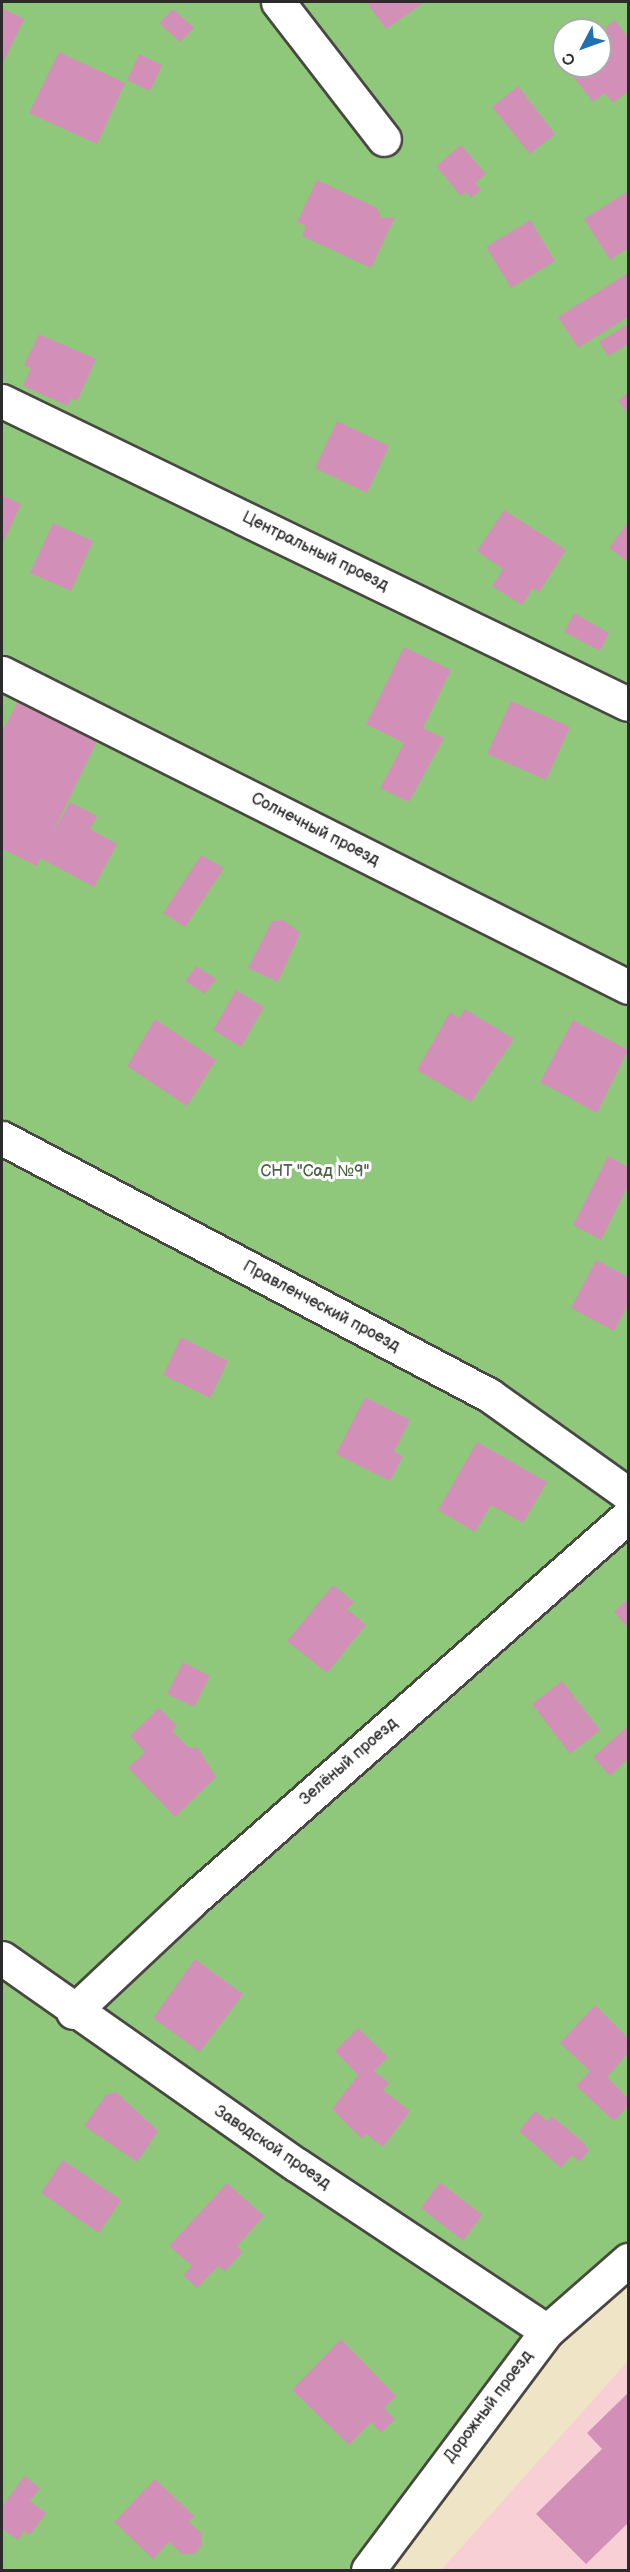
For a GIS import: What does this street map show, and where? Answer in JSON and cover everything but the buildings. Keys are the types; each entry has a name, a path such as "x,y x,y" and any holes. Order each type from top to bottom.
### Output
{"street":[{"path":"278,2 384,139"},
{"name":"Центральный проезд","path":"2,401 628,704"},
{"name":"Солнечный проезд","path":"2,673 628,987"},
{"name":"Правленческий проезд","path":"2,1138 489,1395 628,1494"},
{"name":"Зелёный проезд","path":"73,2012 191,1900 628,1516"},
{"name":"Заводской проезд","path":"2,1958 73,2012 547,2331"},
{"name":"Дорожный проезд","path":"368,2571 547,2331 628,2260"}],"shaded area":[{"path":"628,2361 628,2570 441,2570"}],"green space":[{"name":"СНТ \"Сад №9\"","path":"2,2 628,2 628,2278 471,2426 365,2570 2,2570"}]}
